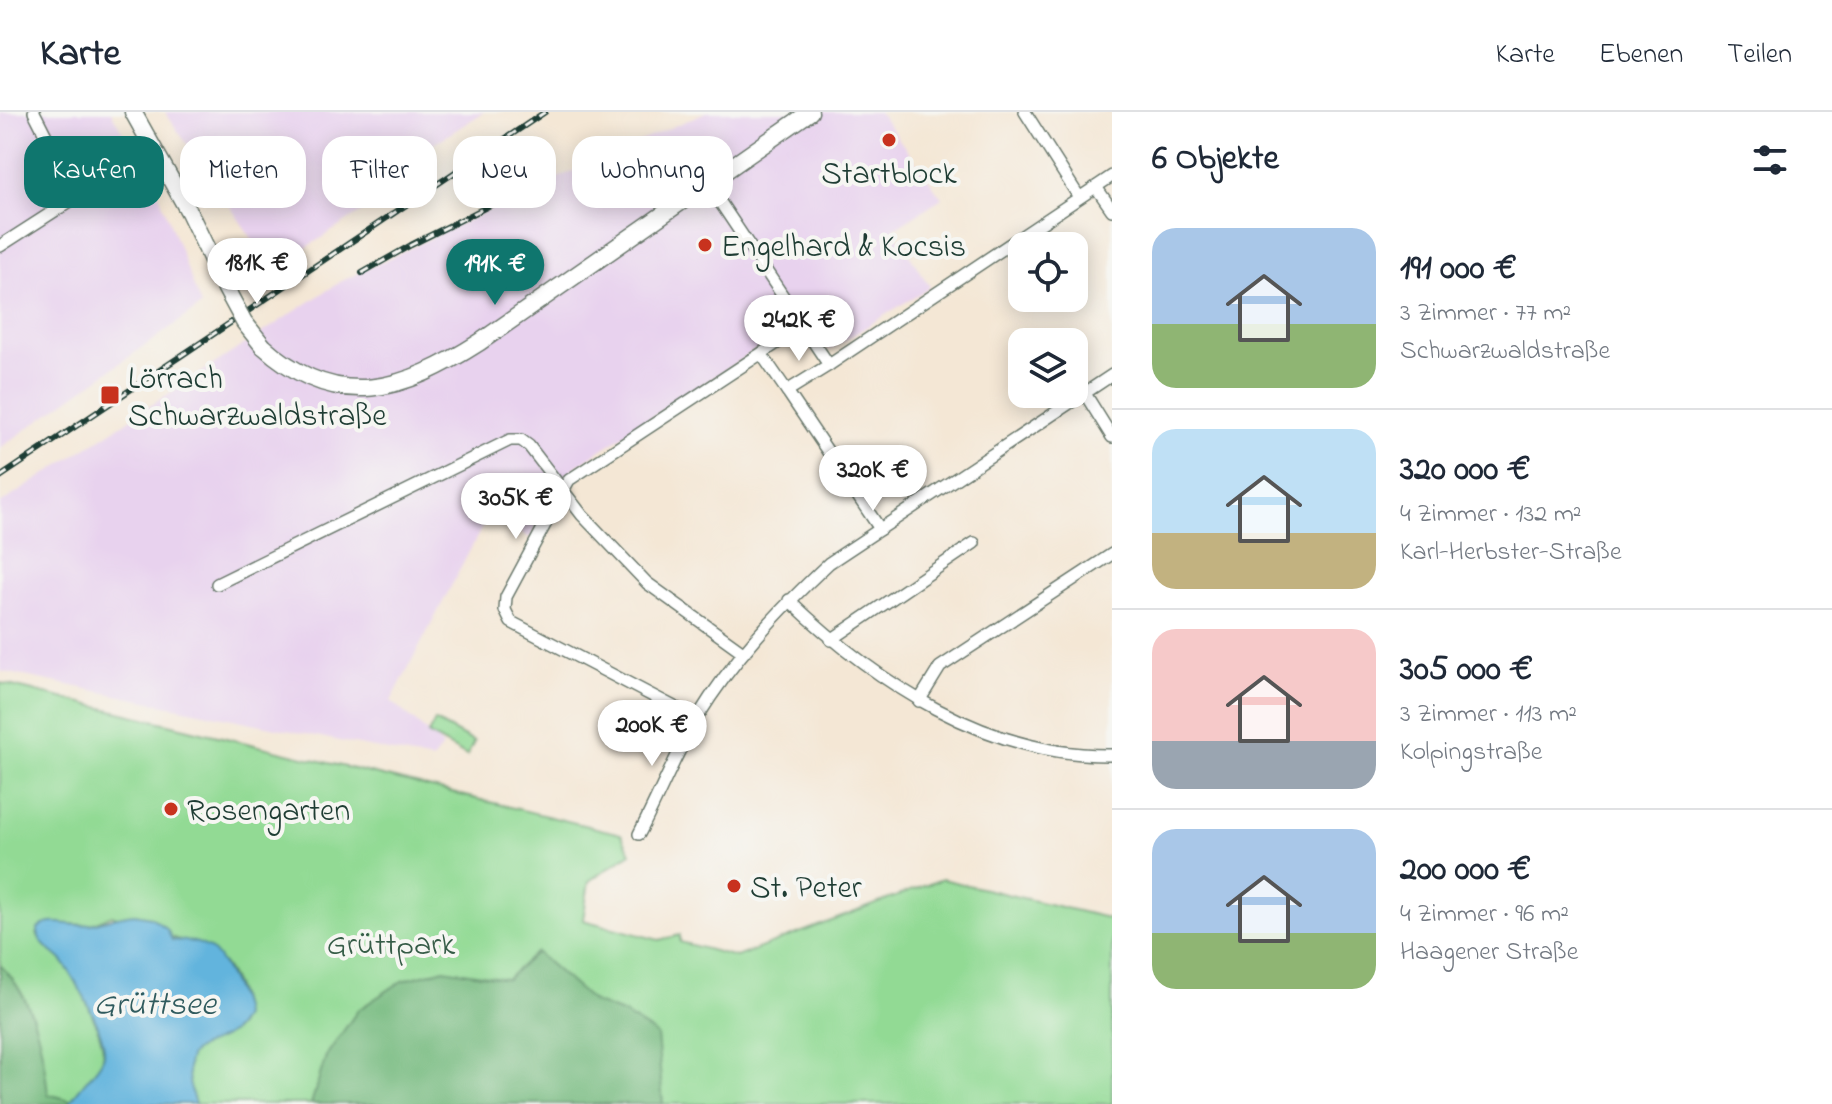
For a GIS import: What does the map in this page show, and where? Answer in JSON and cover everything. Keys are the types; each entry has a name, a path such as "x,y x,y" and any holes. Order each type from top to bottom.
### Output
{"main road":[{"path":"133,112 189,212 244,322 263,346 291,368 331,385 352,389 381,388 411,381 474,346 668,208"},
{"path":"733,163 810,112"}],"street":[{"path":"0,246 70,201 72,187 34,112"},
{"path":"1025,112 1079,197"},
{"path":"787,391 1112,176"},
{"path":"1096,187 1112,210"},
{"path":"724,208 829,365"},
{"path":"697,719 511,622 505,610 506,597 569,480 803,326"},
{"path":"762,355 880,529"},
{"path":"1088,390 1112,375"},
{"path":"1088,398 1112,437"},
{"path":"639,834 697,719 743,652 789,600 829,563 1060,408"},
{"path":"217,584 510,440 521,440 610,546 647,583 743,652"},
{"path":"831,640 974,543"},
{"path":"919,701 940,667 1112,554"},
{"path":"789,600 831,640 919,701 1019,741 1071,753 1112,755"}],"shaded area":[{"path":"0,112 111,112 125,136 24,136 24,208 164,207 201,306 0,448"},
{"path":"165,112 484,112 437,142 437,136 322,136 322,208 368,208 273,269 231,208 306,208 306,136 182,136"},
{"path":"706,112 879,112 942,198 893,229 930,287 829,350 807,317 579,464 550,488 553,497 530,538 489,514 391,701 443,746 432,760 0,671 0,504 340,282 494,208 556,208 556,179 572,172 572,208 733,208 733,136 652,136"}],"green space":[{"name":"Grüttpark","path":"0,683 621,834 631,853 589,881 583,920 659,940 680,935 680,942 736,957 942,879 1112,919 1112,1104 195,1104 187,1078 187,1062 195,1050 230,1033 240,1022 241,1004 234,984 225,967 212,956 112,915 89,925 49,923 37,934 59,957 83,995 101,1039 103,1051 100,1065 69,1104 0,1104"},
{"path":"435,721 474,742 467,756 428,734"},
{"path":"536,952 593,1002 625,1014 657,1035 663,1104 311,1104 326,1056 358,1010 402,981 444,969 507,979"},
{"path":"0,965 22,993 35,1025 48,1094 70,1100 69,1104 0,1104"}],"water":[{"name":"Grüttsee","path":"135,914 151,917 167,929 172,940 191,941 209,948 231,980 243,1016 224,1037 193,1052 188,1062 195,1104 69,1104 103,1059 103,1045 82,993 63,962 40,940 38,929 52,923 87,925"}],"railway":[{"path":"0,477 545,112"},
{"path":"362,273 484,208"}],"place":[{"name":"Startblock","path":"889,140"},
{"name":"Engelhard & Kocsis","path":"705,245"},
{"name":"Lörrach Schwarzwaldstraße","path":"110,395"},
{"name":"Rosengarten","path":"171,809"},
{"name":"St. Peter","path":"734,886"}]}
